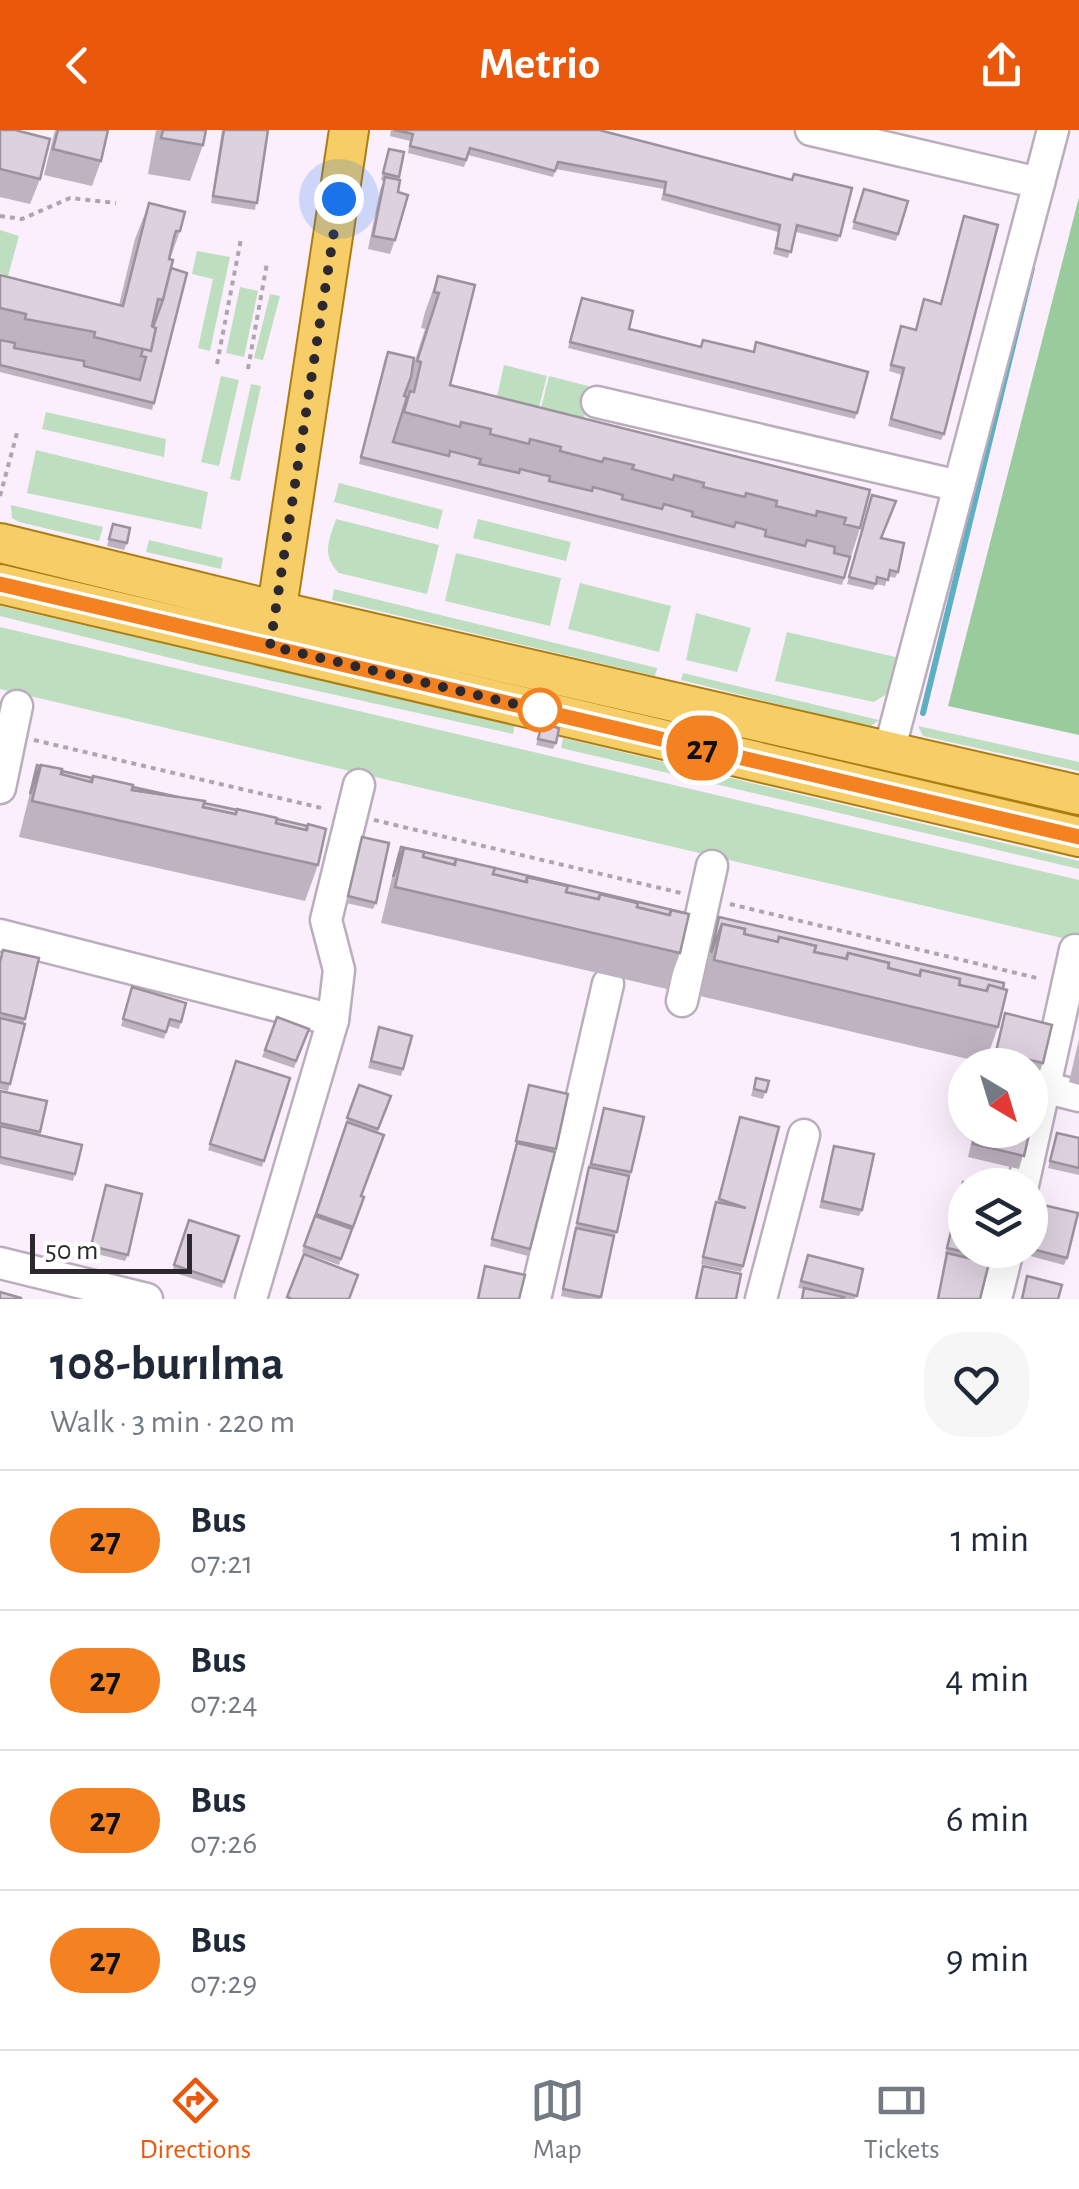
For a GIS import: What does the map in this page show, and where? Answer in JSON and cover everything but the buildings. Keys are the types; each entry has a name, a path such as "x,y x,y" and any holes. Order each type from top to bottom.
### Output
{"main road":[{"path":"274,628 349,130"},
{"path":"0,543 274,628 1079,837"},
{"path":"0,584 204,631 274,628 889,751 1079,795"}],"street":[{"path":"811,130 1039,183"},
{"path":"889,751 1053,130"},
{"path":"597,402 958,486"},
{"path":"0,788 14,720"},
{"path":"251,1299 334,1020 339,970 326,920 356,800"},
{"path":"682,1001 712,866"},
{"path":"0,936 334,1020"},
{"path":"1048,1079 1076,950"},
{"path":"535,1299 608,984"},
{"path":"1048,1088 1079,1096"},
{"path":"761,1299 804,1134"},
{"path":"0,1263 147,1299"},
{"path":"996,1299 1004,1268"}],"path":[{"path":"0,216 22,219 70,198 116,203"},
{"path":"217,364 241,239"},
{"path":"248,369 267,263"},
{"path":"0,496 17,433"},
{"path":"14,720 356,800 705,898 1069,985"}],"green space":[{"path":"1079,197 1079,735 948,706"},
{"path":"0,230 19,236 8,276 0,273"},
{"path":"197,251 230,257 210,351 198,348 213,279 192,274"},
{"path":"240,287 258,291 244,357 226,353"},
{"path":"270,294 280,296 263,360 254,358"},
{"path":"504,365 547,376 538,411 496,401"},
{"path":"221,376 239,380 219,466 201,462"},
{"path":"549,376 592,387 583,422 540,412"},
{"path":"251,384 261,386 240,481 230,479"},
{"path":"46,412 166,439 164,457 42,429"},
{"path":"36,450 208,492 201,529 27,493"},
{"path":"339,483 443,510 438,529 334,502"},
{"path":"11,505 103,527 99,541 19,522 12,518"},
{"path":"336,519 439,545 427,594 339,573 328,553"},
{"path":"478,519 571,542 566,561 473,538"},
{"path":"149,540 223,558 221,569 146,552"},
{"path":"456,553 561,578 550,626 445,601"},
{"path":"580,583 671,606 659,652 568,629"},
{"path":"334,589 657,668 655,676 332,600"},
{"path":"0,606 515,723 513,734 195,664 0,616"},
{"path":"696,613 751,628 737,672 686,660"},
{"path":"0,627 1079,880 1079,942 0,689"},
{"path":"787,632 900,658 890,692 874,702 775,681"},
{"path":"683,673 879,720 870,727 681,680"},
{"path":"918,726 1079,762 1079,771 923,736"},
{"path":"563,738 1079,861 1079,869 561,748"}],"waterway":[{"path":"923,713 1032,268"}],"bus line":[{"name":"27","path":"0,584 1079,837"}],"route":[{"path":"339,199 270,646 540,710"}]}
